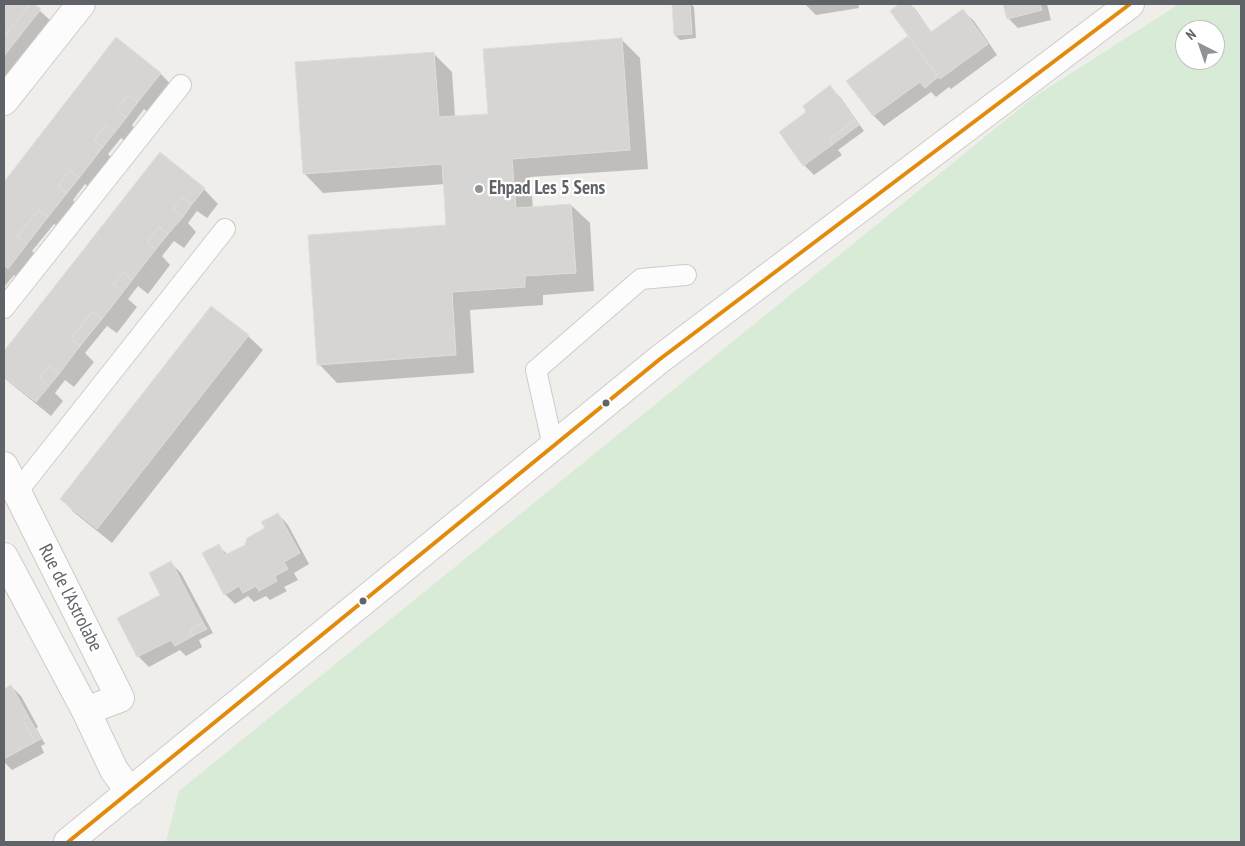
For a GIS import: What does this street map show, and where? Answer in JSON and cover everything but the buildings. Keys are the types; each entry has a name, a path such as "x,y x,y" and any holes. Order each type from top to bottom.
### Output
{"street":[{"path":"4,101 81,4"},
{"path":"68,842 660,359 1125,5"},
{"name":"Rue de l'Astrolabe","path":"4,466 120,698 86,711"},
{"name":"Rue de l'Astrolabe","path":"4,557 86,711 114,770 130,792"}],"lane":[{"path":"4,308 181,85"},
{"path":"17,492 226,230"},
{"path":"553,446 536,370 641,279 686,275"}],"green space":[{"path":"1179,4 1241,4 1241,842 166,842 179,791 1034,97"}],"transit line":[{"path":"68,842 660,359 1130,4"}],"place":[{"name":"Ehpad Les 5 Sens","path":"479,189"}]}
